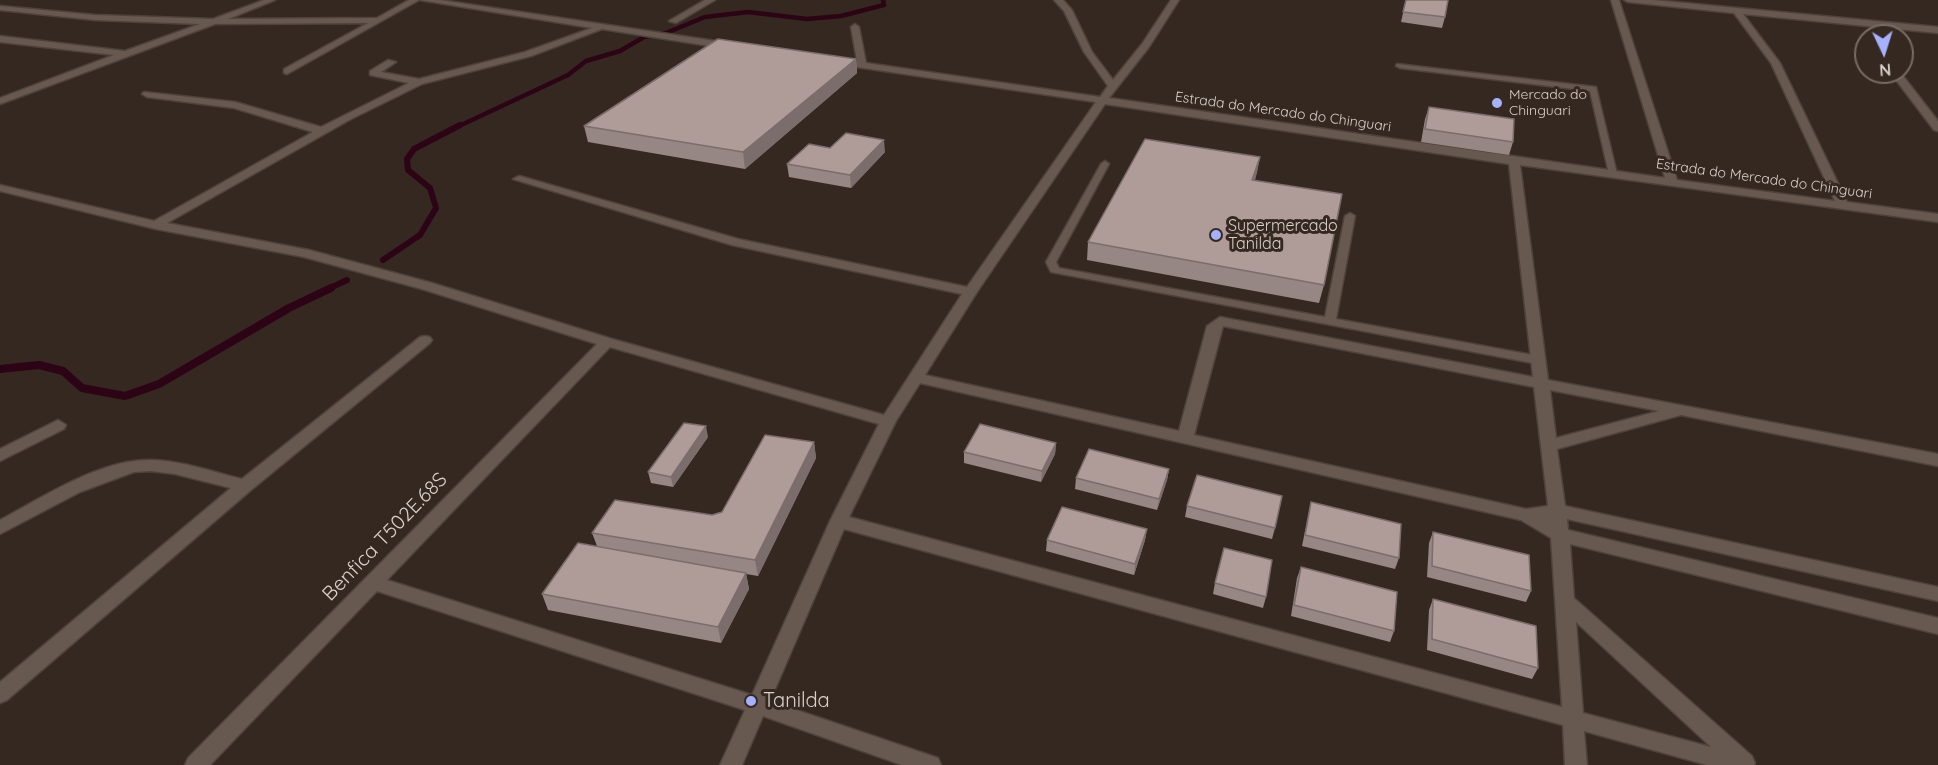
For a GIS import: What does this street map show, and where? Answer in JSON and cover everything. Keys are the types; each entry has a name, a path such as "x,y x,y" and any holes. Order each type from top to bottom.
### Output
{"street":[{"path":"0,101 271,0"},
{"path":"287,71 415,0"},
{"path":"423,0 598,28 738,47"},
{"path":"673,21 711,0"},
{"path":"1058,0 1068,10 1088,51 1113,86"},
{"path":"731,765 839,521 888,422 970,292 1102,101 1146,45 1175,0"},
{"path":"1615,0 1672,181"},
{"path":"1628,0 1938,30"},
{"path":"0,8 69,18 217,22 380,20"},
{"path":"1737,11 1775,63 1842,204"},
{"path":"855,27 862,64"},
{"path":"156,225 322,131 418,82 528,54 598,28"},
{"path":"0,39 129,54"},
{"name":"Estrada do Mercado do Chinguari","path":"828,60 1514,161 1938,218"},
{"path":"391,62 374,73 418,82"},
{"path":"1904,84 1938,128"},
{"path":"147,94 235,105 322,131"},
{"path":"1514,161 1558,511 1566,602 1571,720 1576,765"},
{"path":"519,179 736,242 970,292"},
{"path":"0,188 156,225 305,253 427,286 608,342 888,422"},
{"path":"1185,438 1214,326 1220,321 1541,381 1938,460"},
{"path":"0,694 245,486 425,340"},
{"name":"Benfica T502E.68S","path":"196,765 371,582 608,342"},
{"path":"915,377 1526,515 1560,535 1938,626"},
{"path":"1551,445 1682,410"},
{"path":"0,456 58,425"},
{"path":"0,528 70,491 129,467 151,465 245,486"},
{"path":"1526,515 1558,511 1938,594"},
{"path":"839,521 1744,765"},
{"path":"371,582 759,706 930,765"},
{"path":"1566,602 1744,765"}],"lane":[{"path":"1400,66 1593,89 1613,174"},
{"path":"1105,164 1051,262 1055,270 1538,360"},
{"path":"1330,321 1350,216"}],"building":[{"path":"1406,0 1448,0 1445,17 1403,12"},
{"path":"718,39 856,59 743,152 584,126"},
{"path":"1429,107 1514,119 1513,142 1425,129"},
{"path":"846,133 884,140 850,175 787,164 809,144 830,148"},
{"name":"Supermercado Tanilda","path":"1145,139 1260,157 1252,180 1342,194 1324,285 1088,242"},
{"path":"684,423 706,426 671,477 648,472"},
{"path":"980,424 1056,443 1042,471 964,452"},
{"path":"765,435 814,442 755,560 592,533 615,500 712,515 722,512"},
{"path":"1089,449 1169,469 1159,499 1076,478"},
{"path":"1197,475 1282,496 1275,528 1187,506"},
{"path":"1311,502 1401,524 1399,558 1305,535"},
{"path":"1062,507 1147,529 1135,564 1047,540"},
{"path":"1433,532 1529,555 1531,591 1432,566"},
{"path":"578,543 746,573 718,627 542,594"},
{"path":"1224,548 1272,560 1266,597 1215,583"},
{"path":"1301,567 1397,592 1394,631 1294,605"},
{"path":"1433,599 1536,626 1538,668 1432,639"}],"waterway":[{"path":"457,127 568,75 586,61 620,51 644,37 666,33 705,17 748,12 807,19 841,16 884,5 883,0"},
{"path":"383,260 420,235 436,208 430,188 408,170 407,159 414,149 460,125"},
{"path":"328,289 347,280"},
{"path":"0,369 39,365 63,371 82,388 125,396 159,384 289,308 331,288"}],"place":[{"name":"Mercado do Chinguari","path":"1497,103"},
{"name":"Supermercado Tanilda","path":"1216,235"},
{"name":"Tanilda","path":"751,701"}]}
